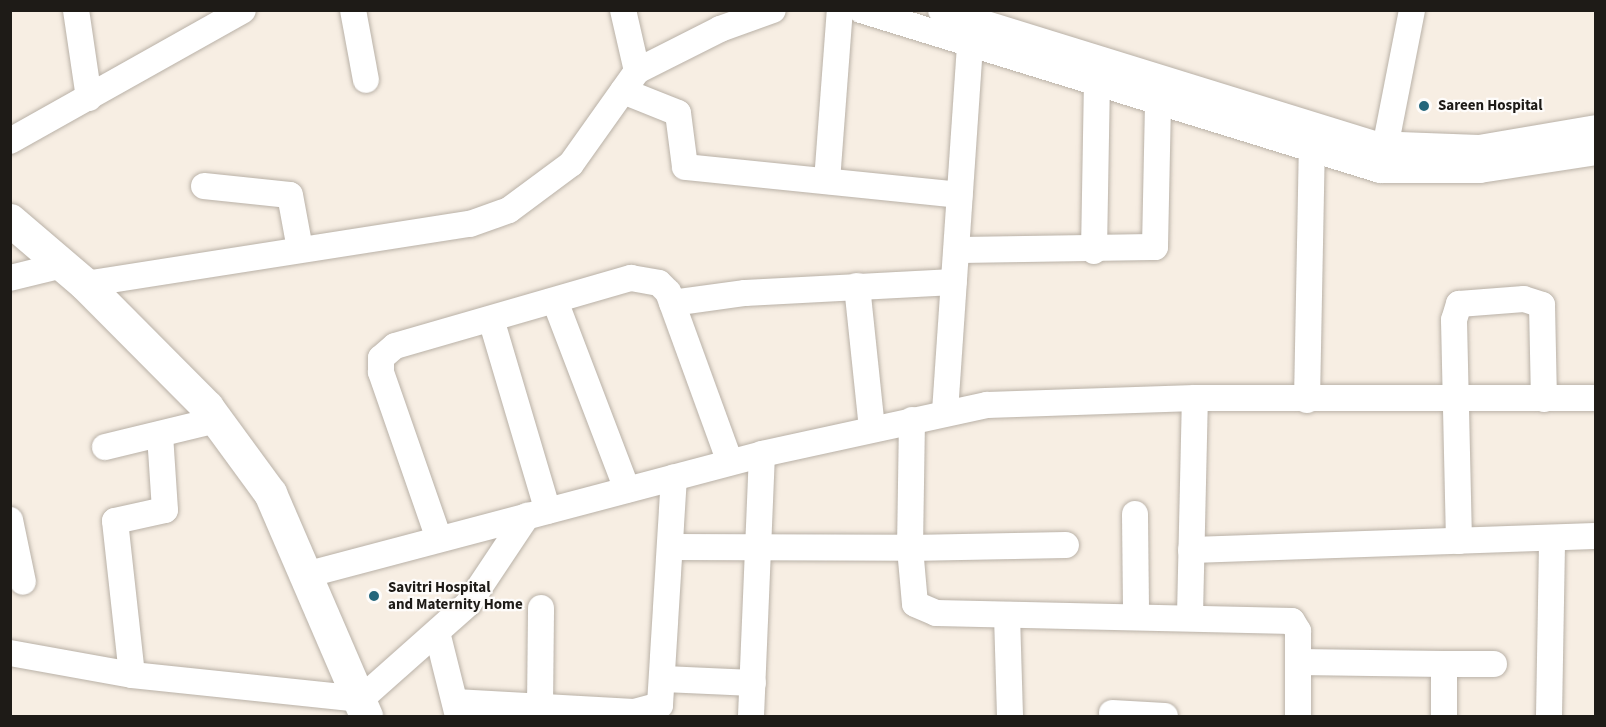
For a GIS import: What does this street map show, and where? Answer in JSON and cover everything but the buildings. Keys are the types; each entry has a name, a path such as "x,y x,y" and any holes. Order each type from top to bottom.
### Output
{"main road":[{"path":"10,220 74,275 217,420 270,493 309,574 364,708"}],"street":[{"path":"76,10 89,98"},
{"path":"10,141 243,10"},
{"path":"353,10 366,80"},
{"path":"623,10 630,81"},
{"path":"10,278 74,275 300,249 470,224 509,210 571,164 630,81 720,29 774,10"},
{"path":"827,181 840,10"},
{"path":"861,10 971,32 1311,139"},
{"path":"941,10 971,32 1097,83 1158,102 1383,158 1480,170 1596,152"},
{"path":"1383,158 1412,10"},
{"path":"945,412 958,250 971,32"},
{"path":"630,81 678,113 685,167 960,195"},
{"path":"1094,251 1097,83"},
{"path":"958,250 1094,251 1155,247 1158,102"},
{"path":"1383,158 1479,148 1596,128"},
{"path":"1307,400 1311,139"},
{"path":"204,186 290,195 300,249"},
{"path":"439,539 381,372 381,358 395,346 645,278 658,282 672,303 730,462"},
{"path":"672,303 857,286 954,282"},
{"path":"857,286 872,429"},
{"path":"1459,541 1454,401 1455,310 1468,301 1535,300 1544,314 1544,399"},
{"path":"555,302 627,490"},
{"path":"491,320 538,513"},
{"path":"1190,615 1195,398"},
{"path":"309,574 730,462 945,412 1034,401 1195,398 1454,401 1596,398"},
{"path":"105,447 217,420"},
{"path":"912,420 910,548 915,604 936,613 1190,615 1292,621 1298,631 1298,717"},
{"path":"132,675 115,521 165,510 160,434"},
{"path":"752,717 762,454"},
{"path":"438,636 456,709 540,706 651,711 660,705 664,679 674,477"},
{"path":"10,653 132,675 364,708 438,636 488,579 538,513"},
{"path":"1135,514 1136,615"},
{"path":"10,520 23,582"},
{"path":"1191,550 1596,536"},
{"path":"1548,717 1552,537"},
{"path":"671,547 910,548 1066,545"},
{"path":"540,706 541,608"},
{"path":"1007,615 1010,717"},
{"path":"1298,662 1494,664"},
{"path":"1444,664 1444,717"},
{"path":"664,679 753,682"},
{"path":"1112,712 1165,717"}],"place":[{"name":"Sareen Hospital","path":"1424,106"},
{"name":"Savitri Hospital and Maternity Home","path":"374,596"}]}
